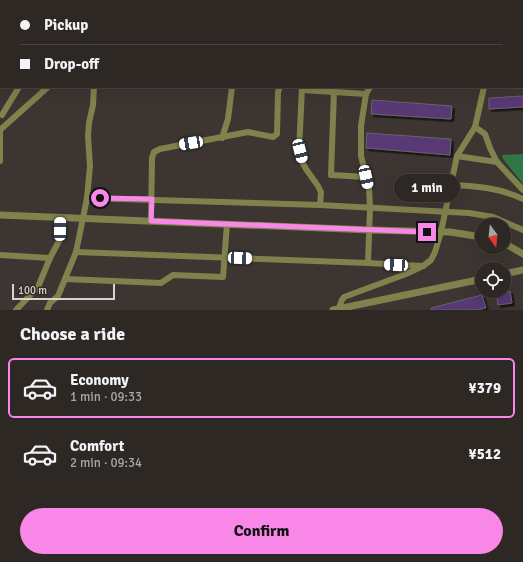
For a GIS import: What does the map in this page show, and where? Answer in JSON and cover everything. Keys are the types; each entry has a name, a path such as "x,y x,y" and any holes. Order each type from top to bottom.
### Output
{"street":[{"path":"15,118 1,114 18,88"},
{"path":"0,161 0,130 47,88"},
{"path":"47,310 50,303 58,296 76,252 87,198 90,166 88,136 94,88"},
{"path":"222,138 228,119 232,88"},
{"path":"151,221 152,158 154,152 160,149 248,132 273,137 277,134 278,92 280,88"},
{"path":"320,206 321,192 302,162 300,151 302,88 366,94"},
{"path":"368,263 370,230 369,188 361,156 362,126 366,94 369,88"},
{"path":"336,310 344,297 406,274 423,266 431,260 441,232 457,156 475,127 484,88"},
{"path":"334,91 331,175 366,177"},
{"path":"475,127 485,134 497,162 523,190"},
{"path":"457,156 497,162"},
{"path":"452,185 483,187 511,193 523,198"},
{"path":"87,198 152,199 445,211 493,217 523,230"},
{"path":"0,215 450,232 475,235"},
{"path":"16,310 38,287 59,241 60,217"},
{"path":"65,279 161,283 174,275 223,277 227,224"},
{"path":"511,247 523,254"},
{"path":"76,252 423,266"},
{"path":"0,255 50,258"},
{"path":"511,273 523,270"},
{"path":"336,310 475,280"}],"green space":[{"path":"523,154 523,184 503,159 502,155"}],"building":[{"path":"523,96 523,107 489,109 489,98"},
{"path":"372,100 452,106 451,119 371,114"},
{"path":"367,133 451,139 450,155 366,148"},
{"path":"475,297 475,298 483,298 486,308 477,310 431,310 431,308"},
{"path":"511,297 512,303 498,305 497,298"}],"route":[{"path":"100,198 152,199 151,221 427,232"}]}
